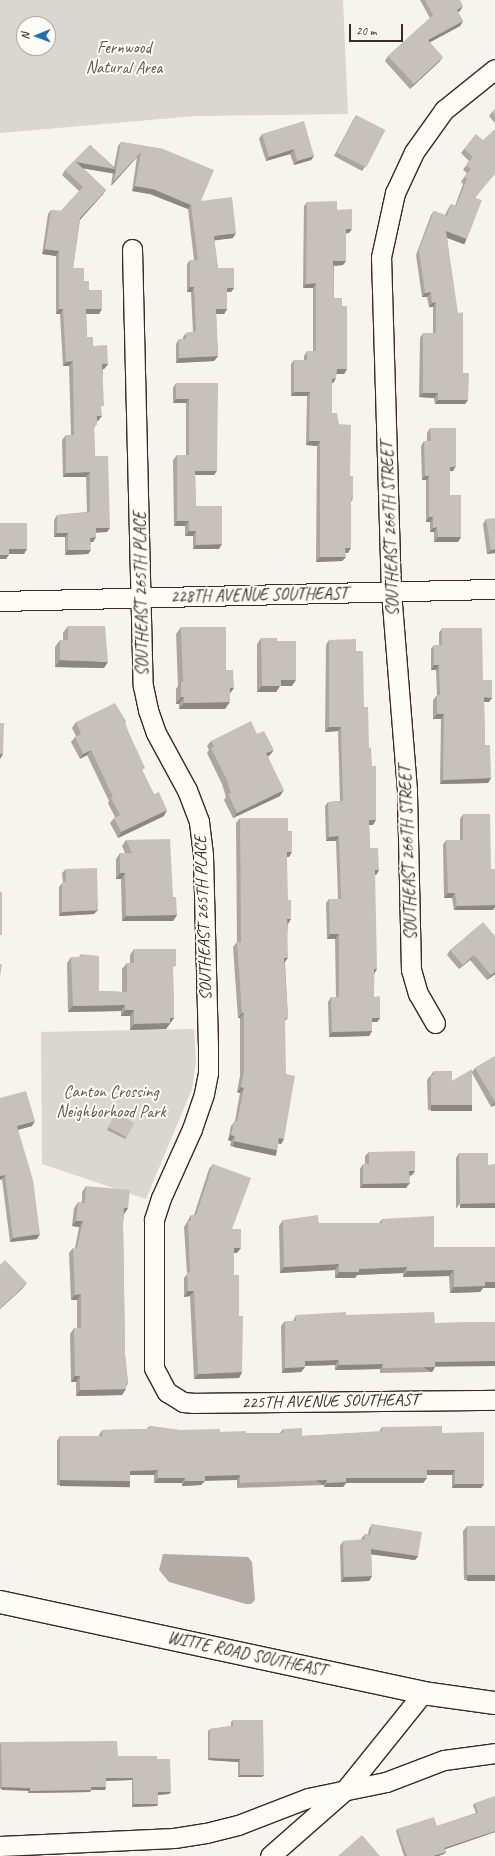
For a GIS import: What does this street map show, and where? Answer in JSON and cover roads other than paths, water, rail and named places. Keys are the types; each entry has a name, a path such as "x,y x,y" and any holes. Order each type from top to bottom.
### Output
{"street":[{"name":"SOUTHEAST 266TH STREET","path":"436,1023 418,994 411,970 407,790 391,593 381,282 386,233 399,181 414,152 444,110 495,69"},
{"name":"SOUTHEAST 265TH PLACE","path":"132,249 143,686 148,710 156,734 187,790 199,822 203,856 208,1073 192,1129 161,1198 154,1220 152,1238 154,1368 167,1392"},
{"name":"228TH AVENUE SOUTHEAST","path":"0,601 391,593 495,589"},
{"name":"225TH AVENUE SOUTHEAST","path":"167,1392 184,1402 194,1403 495,1400"},
{"name":"WITTE ROAD SOUTHEAST","path":"0,1602 423,1693 495,1703"},
{"path":"270,1856 344,1790 423,1693"},
{"path":"0,1846 174,1838 206,1833 238,1825 308,1798 386,1782 456,1757 495,1753"}],"park label":[{"name":"Fernwood Natural Area","path":"124,58"},
{"name":"Canton Crossing Neighborhood Park","path":"111,1102"}]}
